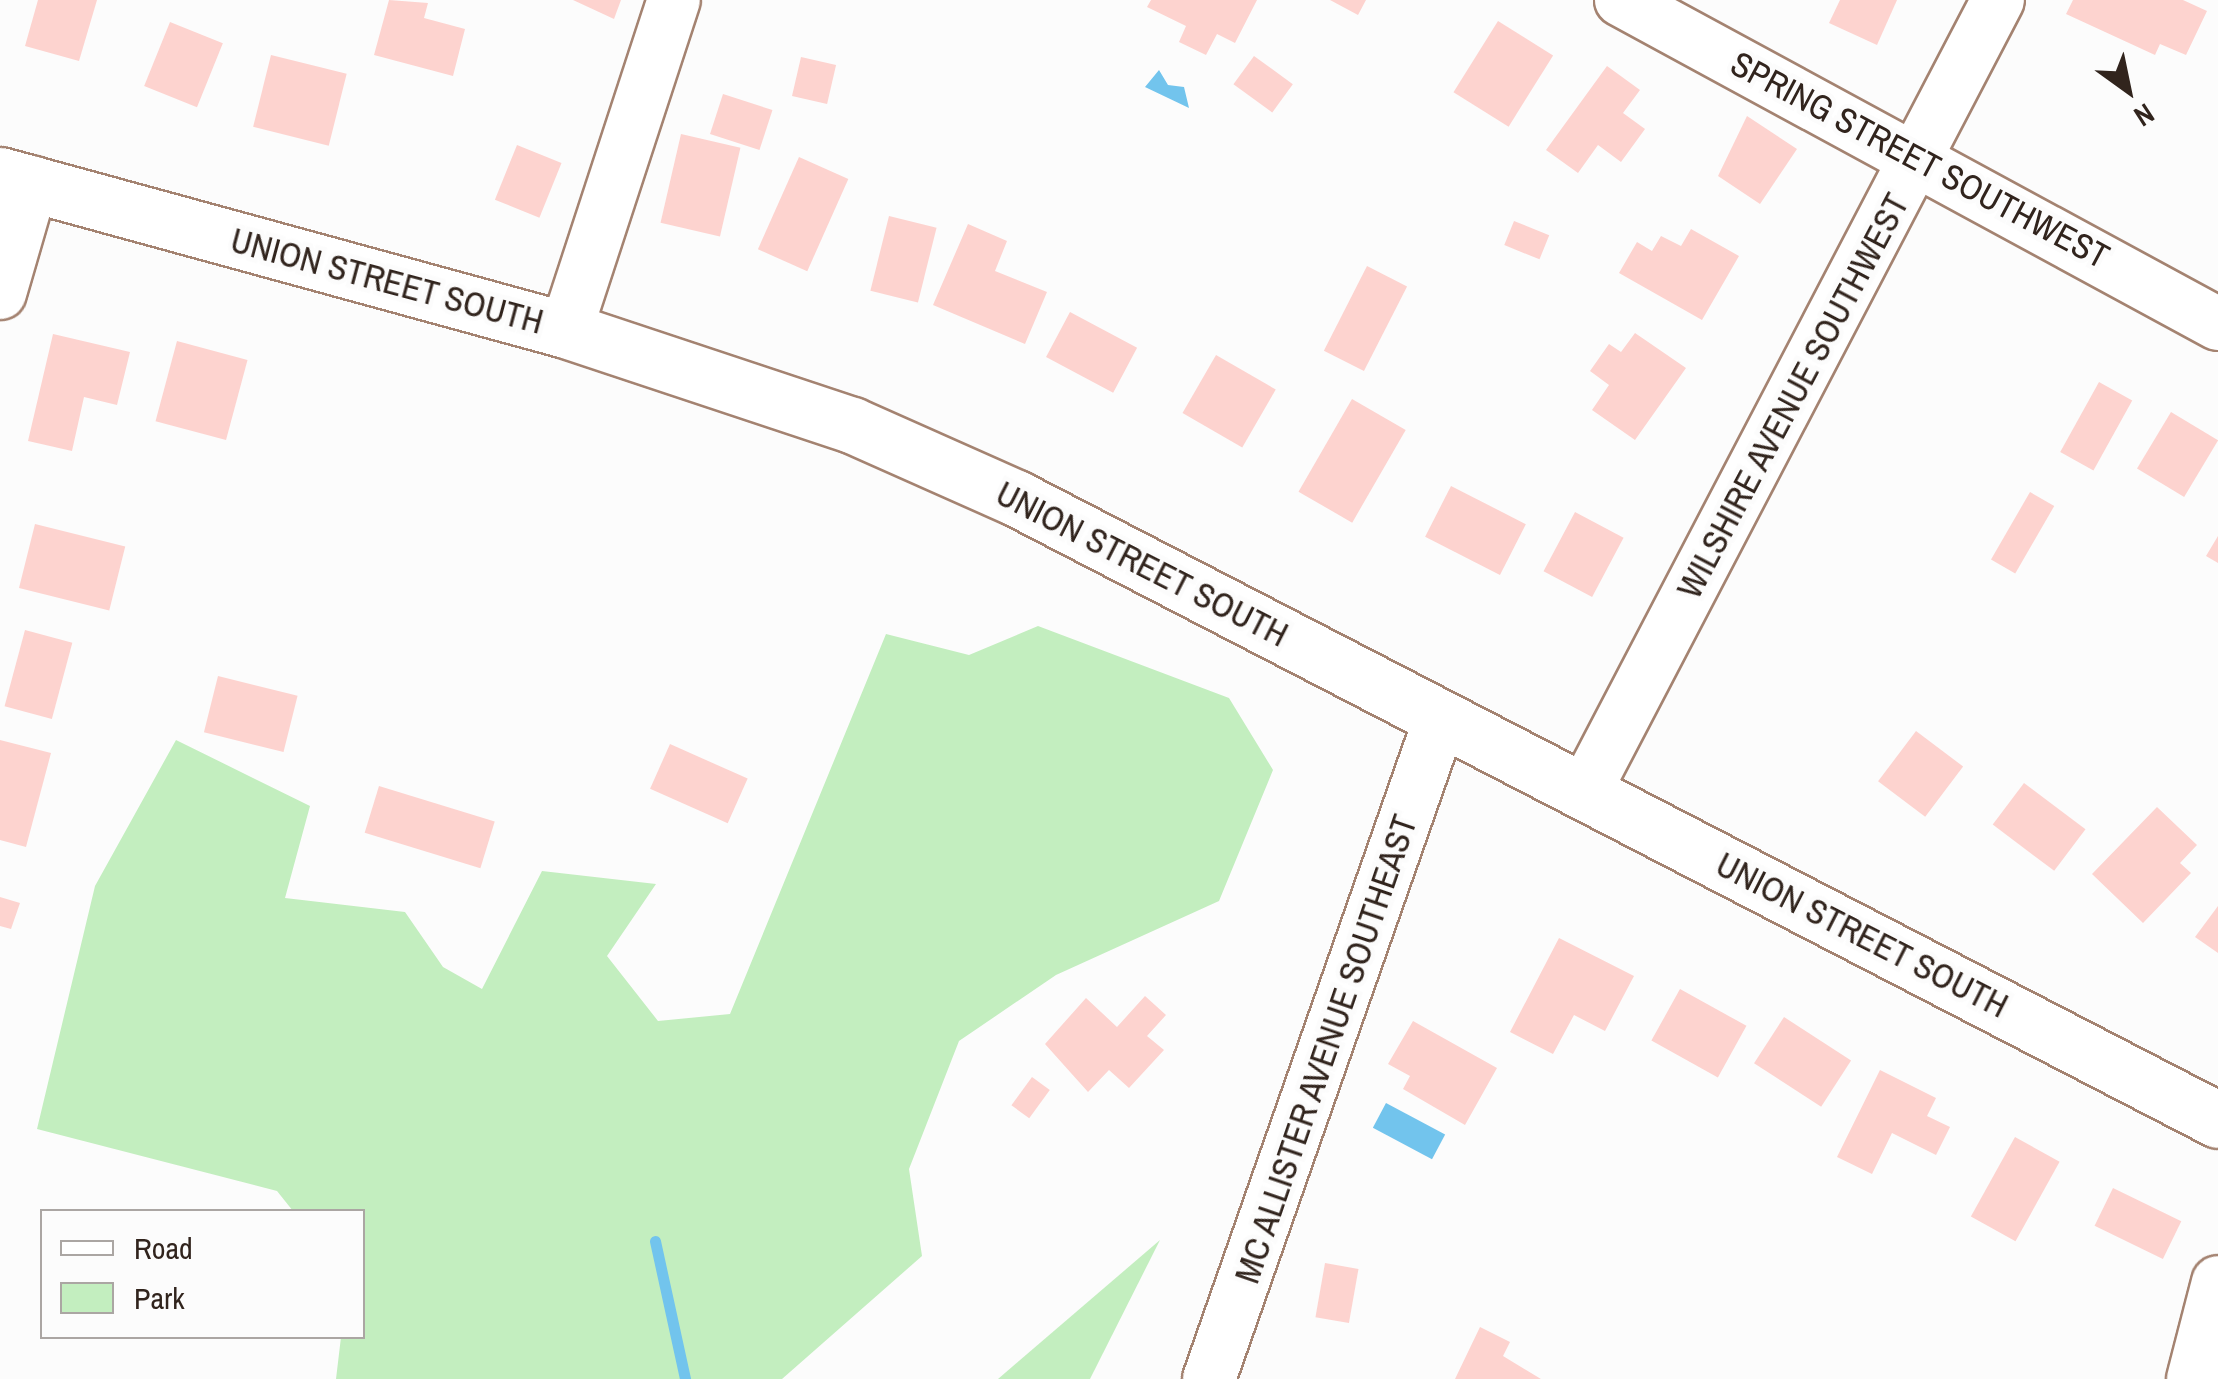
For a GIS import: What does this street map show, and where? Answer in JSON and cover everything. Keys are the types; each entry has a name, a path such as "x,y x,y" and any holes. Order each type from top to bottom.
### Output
{"main road":[{"name":"UNION STREET SOUTH","path":"16,179 566,330 852,425 1441,716 2218,1120"}],"street":[{"path":"566,330 674,0"},
{"name":"SPRING STREET SOUTHWEST","path":"1621,0 1919,157 2218,324"},
{"name":"WILSHIRE AVENUE SOUTHWEST","path":"1585,791 1998,0"},
{"path":"0,293 16,179"},
{"name":"MC ALLISTER AVENUE SOUTHEAST","path":"1209,1379 1441,716"},
{"path":"2193,1379 2218,1282"}],"green space":[{"path":"1038,626 1229,698 1273,770 1219,901 1056,975 959,1041 909,1169 922,1256 782,1379 336,1379 341,1339 365,1339 365,1209 291,1209 277,1191 37,1129 95,886 176,740 310,806 285,898 405,912 443,967 482,989 542,871 656,884 607,956 658,1021 730,1014 886,634 969,655"},
{"path":"1160,1240 1090,1379 998,1379"}],"water":[{"path":"1159,70 1168,85 1184,87 1189,108 1145,87"},
{"path":"1386,1103 1445,1134 1432,1159 1373,1128"}],"building":[{"path":"38,0 97,0 79,61 25,46"},
{"path":"389,0 428,3 424,18 465,29 453,76 374,55"},
{"path":"573,0 621,0 614,19"},
{"path":"1151,0 1257,0 1235,43 1217,34 1206,55 1179,42 1186,26 1147,7"},
{"path":"1330,0 1366,0 1358,15"},
{"path":"1840,0 1897,0 1877,45 1829,23"},
{"path":"2073,0 2183,0 2207,11 2186,55 2160,44 2155,55 2066,14"},
{"path":"1498,21 1553,55 1509,127 1453,92"},
{"path":"170,22 223,43 197,107 144,86"},
{"path":"271,55 347,74 329,146 253,127"},
{"path":"1254,56 1293,84 1272,113 1233,84"},
{"path":"801,57 836,65 827,104 792,96"},
{"path":"1607,66 1640,90 1623,113 1645,129 1621,162 1598,145 1578,173 1546,150"},
{"path":"723,94 772,110 759,150 710,134"},
{"path":"1747,116 1797,149 1760,204 1718,176"},
{"path":"681,134 740,148 720,236 661,223"},
{"path":"517,145 562,163 539,218 495,200"},
{"path":"799,157 848,179 807,271 758,249"},
{"path":"889,216 937,228 918,303 870,291"},
{"path":"1514,221 1549,235 1539,259 1504,245"},
{"path":"968,224 1007,241 995,271 1047,292 1025,344 933,305"},
{"path":"1691,229 1739,256 1702,320 1619,273 1637,242 1652,251 1661,236 1681,246"},
{"path":"1367,266 1407,286 1364,371 1324,351"},
{"path":"1070,312 1137,348 1113,393 1046,357"},
{"path":"1635,333 1686,368 1635,440 1592,410 1609,385 1590,371 1609,344 1621,352"},
{"path":"53,334 130,352 117,405 84,397 72,451 28,441"},
{"path":"177,341 248,360 226,440 156,421"},
{"path":"1216,355 1276,390 1242,448 1182,413"},
{"path":"2099,382 2132,400 2093,470 2060,452"},
{"path":"1352,399 1406,430 1352,523 1298,492"},
{"path":"2171,412 2218,440 2184,497 2137,469"},
{"path":"1451,486 1526,524 1500,575 1425,537"},
{"path":"2030,492 2054,506 2015,574 1991,560"},
{"path":"1575,512 1624,538 1592,597 1544,571"},
{"path":"35,524 125,546 109,611 19,588"},
{"path":"2218,536 2218,563 2206,556"},
{"path":"25,630 72,643 52,719 5,706"},
{"path":"218,676 298,696 284,752 204,732"},
{"path":"1916,731 1963,767 1925,817 1878,781"},
{"path":"0,740 51,753 26,847 0,840"},
{"path":"670,744 748,779 728,823 650,789"},
{"path":"2024,783 2085,829 2054,871 1993,825"},
{"path":"379,786 495,821 480,868 365,833"},
{"path":"2157,807 2197,845 2180,863 2191,873 2143,923 2092,874"},
{"path":"0,897 20,903 11,929 0,926"},
{"path":"2218,906 2218,953 2195,937"},
{"path":"1559,938 1634,976 1605,1031 1574,1015 1553,1054 1510,1032"},
{"path":"1680,989 1746,1026 1718,1077 1651,1041"},
{"path":"1145,996 1166,1015 1147,1036 1164,1050 1129,1088 1109,1070 1088,1092 1045,1044 1086,998 1117,1027"},
{"path":"1784,1017 1851,1061 1821,1107 1754,1063"},
{"path":"1413,1021 1497,1068 1465,1125 1403,1089 1410,1076 1388,1064"},
{"path":"1880,1070 1936,1098 1927,1116 1950,1127 1936,1155 1892,1133 1872,1174 1837,1157"},
{"path":"1032,1077 1050,1090 1029,1118 1011,1105"},
{"path":"2015,1137 2060,1162 2015,1241 1971,1217"},
{"path":"2113,1188 2181,1221 2163,1259 2095,1226"},
{"path":"1325,1263 1358,1269 1349,1323 1315,1317"},
{"path":"1480,1327 1510,1342 1503,1356 1541,1379 1455,1379"}],"waterway":[{"path":"655,1241 685,1379"}]}
